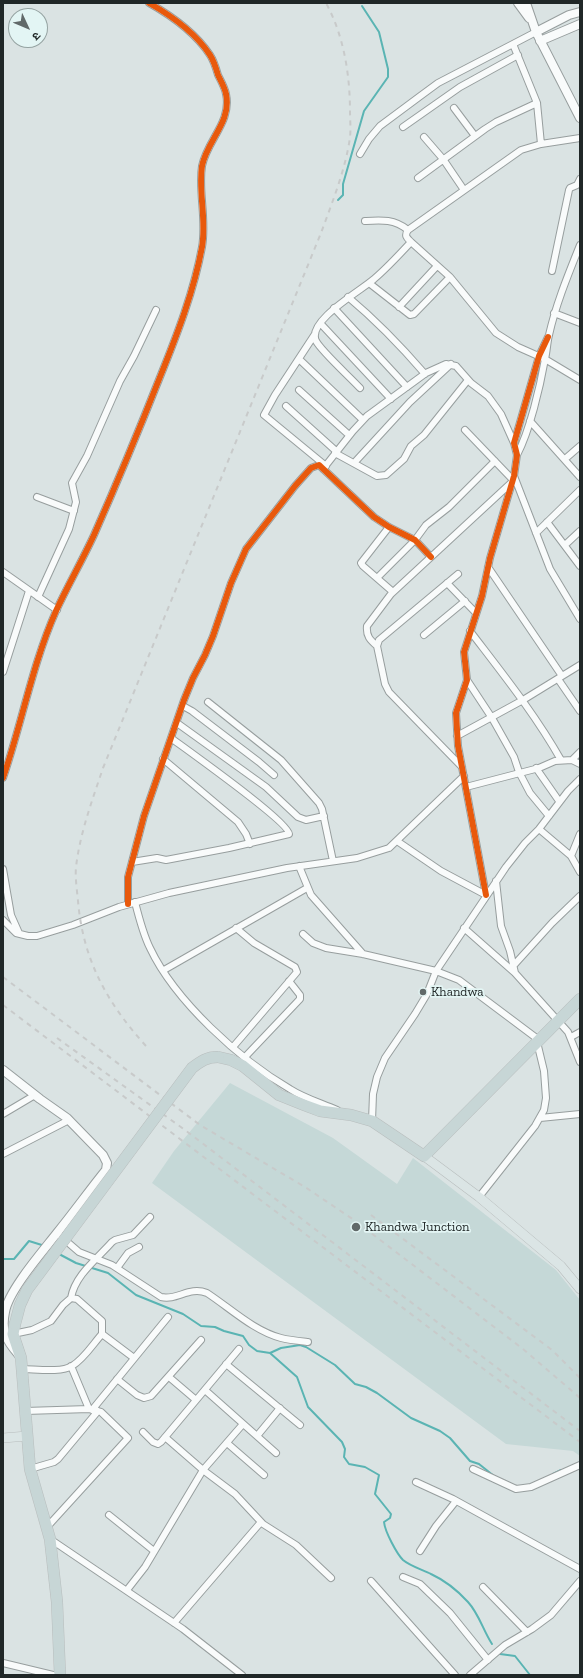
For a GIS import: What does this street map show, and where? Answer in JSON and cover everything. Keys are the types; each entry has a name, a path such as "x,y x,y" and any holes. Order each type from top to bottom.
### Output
{"highway":[{"path":"60,1675 57,1602 50,1540 30,1469 21,1363 14,1329 20,1305 27,1290 192,1068 210,1057 231,1060 243,1066 279,1095 320,1111 351,1115 372,1121 424,1156 580,999"}],"main road":[{"path":"424,1156 478,1197 578,1282"},
{"path":"3,1438 27,1436"}],"street":[{"path":"3,778 5,764 20,726 34,668 57,610 94,536 177,333 194,282 203,245 203,201 201,174 204,159 211,142 223,123 228,107 226,93 210,55 190,31 173,17 149,3"},
{"path":"518,3 532,22"},
{"path":"526,3 540,41 580,118"},
{"path":"360,154 375,131 409,103 438,83 536,32 580,12"},
{"path":"540,41 580,24"},
{"path":"514,44 537,103 541,144"},
{"path":"403,127 460,87 518,55"},
{"path":"418,178 496,122 537,103"},
{"path":"454,108 475,136"},
{"path":"424,137 443,159 464,190"},
{"path":"580,138 541,144 521,150 408,230 406,237 436,266 450,277 496,333 518,347 545,359 580,380"},
{"path":"552,271 569,190 577,185 580,179"},
{"path":"365,221 400,223 408,230"},
{"path":"411,242 369,283 334,308 320,324 264,414 324,467 374,517 389,527 415,540 431,557"},
{"path":"486,895 457,736 456,712 467,680 464,652 482,596 488,567 513,480 517,455 530,421 554,313 580,245"},
{"path":"399,307 436,266"},
{"path":"369,283 410,315 414,314 450,277"},
{"path":"348,298 394,338 425,374"},
{"path":"334,308 407,387"},
{"path":"38,597 69,529 76,502 72,483 87,456 120,381 156,310"},
{"path":"554,313 580,323"},
{"path":"320,324 391,399"},
{"path":"315,334 315,340 321,348 360,388"},
{"path":"514,443 539,356 548,337"},
{"path":"299,359 363,420"},
{"path":"354,463 410,402 451,364"},
{"path":"324,467 363,420 425,374 439,366 451,364 456,366 468,380 488,396 501,414 514,443 517,455"},
{"path":"286,406 336,452 377,476 386,475 404,459 411,446 424,435 468,380"},
{"path":"299,390 349,435"},
{"path":"530,421 580,476"},
{"path":"465,430 513,480 550,569 580,619"},
{"path":"565,459 580,446"},
{"path":"377,578 415,540 426,525 449,507 495,461"},
{"path":"128,904 128,877 144,816 192,678 205,655 213,636 231,583 246,549 295,486 311,468 319,465 324,467"},
{"path":"377,646 368,638 366,633 367,626 394,592 513,480"},
{"path":"536,533 580,490"},
{"path":"37,497 74,511"},
{"path":"547,522 580,566"},
{"path":"389,527 361,563 394,592"},
{"path":"565,545 580,531"},
{"path":"488,567 560,677 580,711"},
{"path":"458,574 379,640 377,646 385,684 389,692 462,767"},
{"path":"4,575 57,610"},
{"path":"447,582 476,613"},
{"path":"3,672 29,591"},
{"path":"424,635 465,601"},
{"path":"470,631 523,700 549,738 561,760"},
{"path":"457,736 492,718 580,665"},
{"path":"467,680 492,718 514,757 519,772 530,793 549,816"},
{"path":"208,702 281,760 319,803 324,816 333,861"},
{"path":"183,706 192,711 274,775"},
{"path":"176,723 266,787 298,817 306,820 324,816"},
{"path":"132,862 157,858 166,860 287,836 290,832 272,813 171,738"},
{"path":"572,760 580,752"},
{"path":"163,759 238,822 246,834 250,844"},
{"path":"466,787 561,760 572,760 580,764"},
{"path":"536,768 559,802"},
{"path":"3,920 16,933 37,936 73,925 128,904 168,893 299,866 357,858 377,853 390,848 464,776"},
{"path":"372,1121 373,1094 377,1077 385,1058 427,994 436,971 496,881 525,843 539,829 559,802 580,779"},
{"path":"539,829 571,856 580,872"},
{"path":"571,856 580,834"},
{"path":"397,841 441,871 486,895"},
{"path":"299,866 307,888 318,905 363,954"},
{"path":"3,869 12,916 19,933"},
{"path":"496,881 501,926 514,965 515,973"},
{"path":"164,970 307,888"},
{"path":"514,965 552,923 580,896"},
{"path":"136,902 141,924 151,949 182,998 195,1012 233,1047 273,1079 292,1090 351,1115"},
{"path":"233,1047 297,972 295,967 254,943 236,928"},
{"path":"464,928 515,973 558,1020 571,1037 580,1062"},
{"path":"303,934 319,946 363,954 436,971 459,980 538,1041 546,1086 546,1098 540,1118 478,1197"},
{"path":"245,1057 300,999 300,995 289,981"},
{"path":"571,1037 580,1032"},
{"path":"3,1070 69,1120 103,1155 108,1163 106,1170 28,1270 9,1300 5,1311 5,1337 21,1363 64,1369 78,1362 102,1334 102,1321 77,1300 72,1298"},
{"path":"3,1114 35,1095"},
{"path":"540,1118 580,1114"},
{"path":"3,1154 69,1120"},
{"path":"14,1329 32,1330 51,1321 63,1305 72,1298 73,1288 87,1268 115,1240 133,1235 150,1216"},
{"path":"57,1233 79,1252 117,1268 161,1297 170,1297 192,1290 200,1290 207,1293 256,1326 273,1335 281,1338 308,1342"},
{"path":"117,1268 128,1253 139,1247"},
{"path":"30,1469 54,1462 58,1459 117,1379 168,1317"},
{"path":"102,1334 134,1358"},
{"path":"117,1379 137,1395 144,1398 151,1396 201,1340"},
{"path":"143,1432 158,1444 239,1349"},
{"path":"226,1364 300,1425"},
{"path":"71,1366 93,1410"},
{"path":"169,1377 196,1400"},
{"path":"205,1390 276,1453"},
{"path":"257,1436 280,1408"},
{"path":"25,1410 93,1410 101,1412 128,1438 47,1527"},
{"path":"127,1590 145,1567 204,1470 243,1424"},
{"path":"165,1437 235,1494 261,1522 296,1545 331,1578"},
{"path":"227,1443 264,1475"},
{"path":"473,1469 516,1489 530,1487 580,1465"},
{"path":"416,1482 456,1501 580,1569"},
{"path":"420,1551 436,1526 456,1501"},
{"path":"109,1515 154,1551"},
{"path":"174,1623 261,1522"},
{"path":"50,1540 127,1590 174,1623 242,1675"},
{"path":"403,1577 420,1584 450,1613 488,1660"},
{"path":"370,1580 455,1675"},
{"path":"470,1675 505,1645 551,1615 580,1581"},
{"path":"483,1587 527,1632"},
{"path":"3,1663 53,1675"}],"shaded area":[{"name":"Khandwa Junction","path":"230,1083 333,1138 397,1184 413,1158 556,1270 580,1300 580,1456 573,1451 506,1444 152,1183 174,1151"}],"waterway":[{"path":"338,200 343,195 343,184 364,111 388,77 388,69 379,32 362,6"},
{"path":"3,1259 14,1259 29,1241 45,1246"},
{"path":"59,1254 76,1263 108,1273 136,1295 183,1314 201,1326 215,1327 243,1336 249,1345 257,1351 270,1353 297,1377 308,1407 342,1442 345,1449 344,1457 349,1464 365,1467 379,1475 375,1494 391,1514 390,1518 384,1522 385,1526 392,1542 403,1560 441,1579 460,1594 475,1612 492,1644"},
{"path":"270,1353 281,1348 300,1345 306,1347 335,1365 355,1384 366,1387 377,1393 411,1418 440,1431 450,1438 470,1461 479,1464 494,1476"},
{"path":"553,1474 561,1470"},
{"path":"500,1654 515,1656 530,1675"}],"railway":[{"path":"146,1046 120,1014 99,980 91,961 85,942 78,901 76,867 80,842 103,768 321,233 342,173 350,134 349,84 342,42 326,3"},
{"path":"3,977 200,1125 305,1187 354,1220 523,1349 580,1398"},
{"path":"3,1005 580,1442"},
{"path":"57,1038 185,1130 580,1431"},
{"path":"371,1215 552,1350 580,1378"}],"cycle path":[{"path":"3,778 40,652 56,611 94,535 152,397 173,345 199,263 204,226 201,185 202,166 222,122 227,104 226,94 213,60 204,47 182,25 149,3"},
{"path":"486,895 458,746 456,713 467,680 464,652 482,596 490,558 514,476 517,455 514,443 539,356 548,337"},
{"path":"128,904 128,877 144,816 184,700 213,636 231,583 246,549 295,486 311,468 319,465 374,517 389,527 415,540 431,557"}],"place":[{"name":"Khandwa","path":"423,992"},
{"name":"Khandwa Junction","path":"356,1227"}]}
